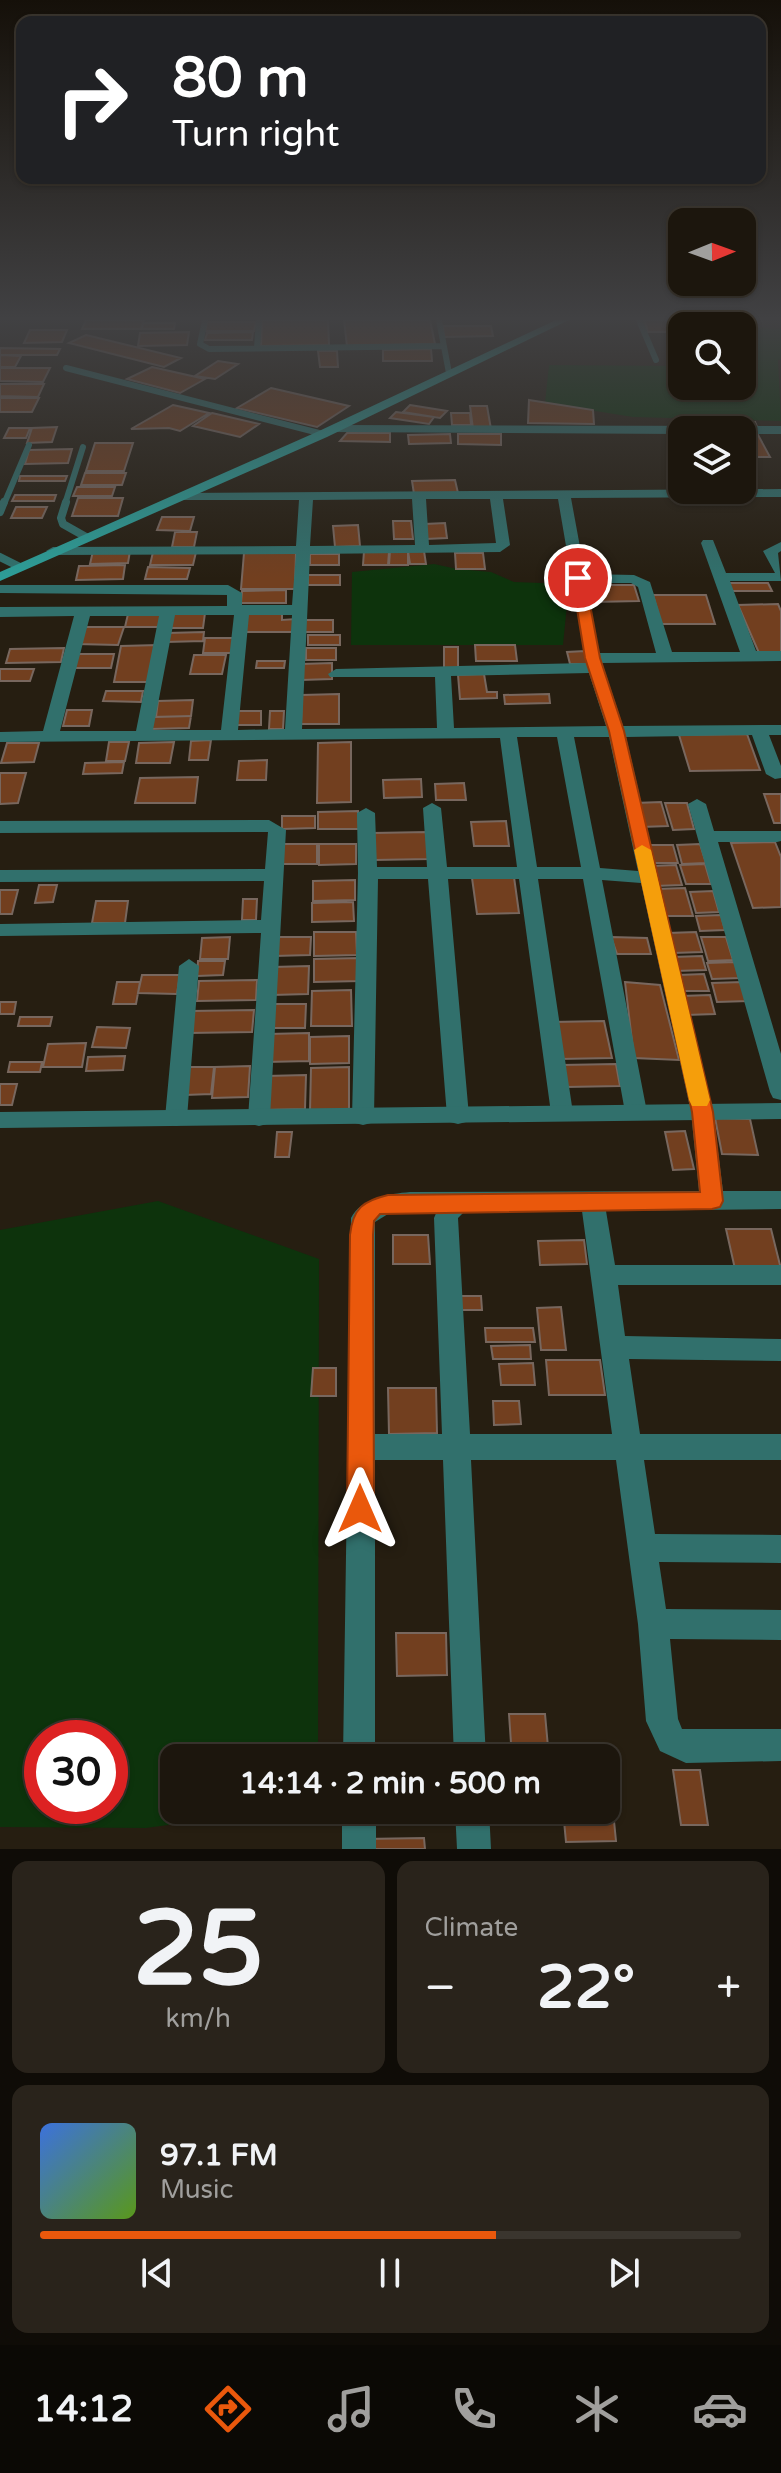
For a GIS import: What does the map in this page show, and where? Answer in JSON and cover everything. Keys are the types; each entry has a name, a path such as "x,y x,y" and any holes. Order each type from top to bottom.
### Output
{"main road":[{"path":"0,577 381,406"}],"street":[{"path":"329,432 781,430"},
{"path":"182,497 781,493"},
{"path":"53,551 501,548 496,494"},
{"path":"419,495 422,548"},
{"path":"564,495 594,663 616,731 702,1112 712,1201"},
{"path":"293,734 306,496"},
{"path":"708,543 750,656"},
{"path":"721,577 781,574 770,551 781,546"},
{"path":"578,578 634,579 645,585 665,657"},
{"path":"0,589 222,589 235,593 238,610 229,735"},
{"path":"1,616 300,610"},
{"path":"143,736 168,611"},
{"path":"50,737 83,612"},
{"path":"336,674 443,671 665,657 780,658"},
{"path":"443,671 446,733"},
{"path":"759,730 775,774"},
{"path":"0,737 781,730"},
{"path":"565,732 636,1112"},
{"path":"508,733 562,1113"},
{"path":"697,804 781,1092"},
{"path":"432,808 458,1116"},
{"path":"363,1117 368,873 366,813"},
{"path":"0,827 269,826 277,830 259,1118"},
{"path":"707,837 780,837"},
{"path":"368,873 591,873 648,878"},
{"path":"0,876 276,875"},
{"path":"0,930 273,926"},
{"path":"176,1118 189,966"},
{"path":"0,1120 781,1111"},
{"path":"359,1744 363,1218 373,1207 388,1204 781,1200"},
{"path":"462,1202 451,1207 446,1218 469,1744"},
{"path":"593,1202 653,1624 662,1721 671,1740 686,1747 781,1745"},
{"path":"603,1275 781,1275"},
{"path":"613,1347 781,1350"},
{"path":"361,1447 781,1447"},
{"path":"641,1548 781,1549"},
{"path":"653,1624 781,1625"},
{"path":"359,1824 359,1849"},
{"path":"473,1824 474,1849"}],"lane":[{"path":"223,406 329,432"},
{"path":"0,512 29,445"},
{"path":"83,447 61,518 63,524 86,537"},
{"path":"0,557 20,567"}],"green space":[{"path":"566,406 780,406 781,421 756,420 756,416 633,417"},
{"path":"434,564 491,572 514,582 569,584 563,645 351,645 352,572"},
{"path":"158,1201 319,1259 318,1744 160,1744 160,1824 176,1824 146,1828 0,1827 0,1230"}],"building":[{"path":"0,406 35,406 32,412 0,412"},
{"path":"171,406 209,413 180,431 169,428 131,429"},
{"path":"240,406 349,406 317,427 237,408"},
{"path":"409,406 447,411 440,418 403,412"},
{"path":"470,406 487,406 491,429 473,429"},
{"path":"529,406 593,410 594,424 528,423"},
{"path":"396,412 434,417 429,424 390,418"},
{"path":"212,413 259,424 240,437 193,426"},
{"path":"451,413 470,413 471,425 452,425"},
{"path":"57,427 52,442 27,443 32,428"},
{"path":"9,428 30,428 26,438 4,438"},
{"path":"347,433 390,433 390,442 340,441"},
{"path":"756,433 757,433 770,457 756,457"},
{"path":"450,434 451,443 409,444 408,435"},
{"path":"458,434 501,434 501,445 458,444"},
{"path":"95,443 133,443 124,471 86,471"},
{"path":"72,449 68,463 25,464 29,450"},
{"path":"85,473 126,473 122,485 81,485"},
{"path":"20,476 67,476 65,481 19,481"},
{"path":"455,480 458,493 414,494 412,481"},
{"path":"77,487 115,487 112,496 73,496"},
{"path":"15,495 56,495 54,501 12,501"},
{"path":"78,498 123,498 118,516 72,516"},
{"path":"16,507 47,507 42,518 11,518"},
{"path":"162,517 194,517 190,531 157,530"},
{"path":"393,521 411,521 413,539 394,539"},
{"path":"445,523 447,538 426,539 425,524"},
{"path":"358,525 360,546 335,547 333,526"},
{"path":"175,532 197,532 194,547 172,547"},
{"path":"93,551 130,551 128,563 90,564"},
{"path":"364,551 389,552 388,565 363,565"},
{"path":"390,551 408,551 408,565 389,565"},
{"path":"408,551 424,551 426,564 410,564"},
{"path":"153,552 196,552 193,565 150,565"},
{"path":"296,552 295,589 241,589 244,553"},
{"path":"455,553 483,553 485,569 456,569"},
{"path":"310,554 339,554 339,565 310,565"},
{"path":"125,565 123,579 76,580 79,566"},
{"path":"148,567 190,568 187,579 145,579"},
{"path":"308,575 340,575 340,585 308,585"},
{"path":"727,583 768,583 772,591 730,591"},
{"path":"588,585 634,585 639,601 592,602"},
{"path":"286,590 286,603 241,603 242,591"},
{"path":"653,595 706,595 715,624 661,624"},
{"path":"778,604 781,611 781,653 759,653 738,605"},
{"path":"171,613 205,613 203,628 168,628"},
{"path":"245,613 282,613 282,620 296,619 295,632 243,632"},
{"path":"128,614 162,614 160,627 125,627"},
{"path":"305,620 333,620 333,632 305,632"},
{"path":"82,627 124,627 118,645 77,644"},
{"path":"204,632 203,641 166,642 167,633"},
{"path":"308,635 340,635 340,645 308,645"},
{"path":"205,638 235,638 233,653 203,653"},
{"path":"158,645 152,682 114,682 121,646"},
{"path":"475,645 515,645 517,661 476,661"},
{"path":"444,647 458,647 458,668 444,668"},
{"path":"64,648 61,662 6,663 10,649"},
{"path":"306,648 336,648 336,660 306,660"},
{"path":"585,651 588,664 570,664 567,652"},
{"path":"75,654 114,654 111,668 71,668"},
{"path":"194,655 226,655 222,674 190,674"},
{"path":"257,661 285,661 284,668 256,668"},
{"path":"332,663 332,679 301,680 301,664"},
{"path":"0,669 34,669 30,681 0,681"},
{"path":"484,674 487,692 497,692 497,698 460,699 458,675"},
{"path":"106,691 143,691 141,702 103,701"},
{"path":"339,694 339,724 301,724 302,695"},
{"path":"549,694 550,703 505,704 504,695"},
{"path":"193,700 191,716 156,717 158,701"},
{"path":"67,710 92,710 89,726 63,726"},
{"path":"235,711 261,711 261,725 234,725"},
{"path":"270,711 284,711 283,729 269,729"},
{"path":"191,716 189,728 150,729 152,717"},
{"path":"747,734 760,770 690,771 679,735"},
{"path":"211,740 208,760 189,760 191,741"},
{"path":"109,742 129,742 125,761 106,761"},
{"path":"174,742 170,763 136,763 139,743"},
{"path":"351,742 351,802 317,803 318,743"},
{"path":"7,743 39,743 34,762 1,763"},
{"path":"267,760 266,780 237,780 239,761"},
{"path":"124,762 122,773 83,774 85,763"},
{"path":"0,773 26,773 18,803 0,804"},
{"path":"198,777 195,803 135,803 140,778"},
{"path":"421,779 422,797 384,798 383,780"},
{"path":"464,783 466,800 436,800 435,784"},
{"path":"764,794 781,794 781,823 774,823"},
{"path":"661,802 668,826 641,827 635,803"},
{"path":"665,803 687,803 694,829 673,830"},
{"path":"358,811 359,829 318,829 318,812"},
{"path":"282,816 315,816 315,828 282,829"},
{"path":"506,821 509,846 474,846 471,822"},
{"path":"427,832 430,859 374,860 373,833"},
{"path":"775,842 781,857 781,907 753,908 731,843"},
{"path":"281,844 317,844 317,864 280,864"},
{"path":"319,844 356,844 356,864 319,865"},
{"path":"700,844 706,863 682,864 677,845"},
{"path":"646,845 673,845 678,863 650,863"},
{"path":"705,864 711,884 686,884 680,865"},
{"path":"676,865 682,885 655,886 650,866"},
{"path":"514,877 519,913 477,914 472,878"},
{"path":"355,880 355,900 313,901 313,881"},
{"path":"39,885 57,885 53,902 35,903"},
{"path":"685,888 693,916 663,916 656,889"},
{"path":"0,890 18,890 12,914 0,914"},
{"path":"713,891 719,912 696,913 690,892"},
{"path":"243,899 257,899 256,920 242,920"},
{"path":"96,901 128,901 125,923 92,923"},
{"path":"353,902 354,921 312,922 312,903"},
{"path":"721,915 725,930 700,931 696,916"},
{"path":"314,932 356,932 357,955 314,956"},
{"path":"696,932 702,952 673,953 668,933"},
{"path":"230,937 228,959 200,959 202,938"},
{"path":"275,937 311,937 310,955 274,956"},
{"path":"611,937 647,938 651,954 617,954"},
{"path":"701,937 726,937 733,960 708,961"},
{"path":"702,956 706,970 675,971 672,957"},
{"path":"360,958 361,981 314,982 314,959"},
{"path":"198,961 225,961 223,975 197,976"},
{"path":"736,962 741,978 712,979 707,963"},
{"path":"309,966 308,994 272,995 273,967"},
{"path":"704,974 709,991 682,991 678,975"},
{"path":"142,975 180,975 177,994 138,993"},
{"path":"257,980 256,1000 197,1001 199,981"},
{"path":"117,982 140,982 136,1004 113,1004"},
{"path":"625,982 660,985 679,1060 634,1058"},
{"path":"742,982 748,1001 717,1002 712,983"},
{"path":"351,990 352,1026 311,1026 312,991"},
{"path":"710,995 715,1014 686,1015 681,996"},
{"path":"0,1002 16,1002 14,1014 0,1014"},
{"path":"270,1004 306,1004 305,1028 269,1028"},
{"path":"254,1010 252,1032 189,1033 191,1011"},
{"path":"20,1017 52,1017 50,1026 18,1026"},
{"path":"604,1021 612,1058 559,1059 553,1022"},
{"path":"97,1027 130,1028 126,1048 92,1047"},
{"path":"309,1033 309,1061 266,1062 268,1034"},
{"path":"349,1036 349,1063 310,1064 310,1037"},
{"path":"86,1043 82,1067 43,1067 48,1044"},
{"path":"125,1056 123,1070 86,1071 88,1057"},
{"path":"10,1062 42,1062 40,1072 8,1072"},
{"path":"616,1064 620,1086 566,1087 562,1065"},
{"path":"250,1066 248,1097 212,1098 215,1067"},
{"path":"188,1067 214,1067 211,1094 185,1095"},
{"path":"349,1067 349,1110 310,1111 311,1068"},
{"path":"306,1075 305,1109 264,1110 266,1076"},
{"path":"0,1084 17,1084 12,1105 0,1105"},
{"path":"715,1118 750,1119 758,1155 722,1154"},
{"path":"685,1131 694,1169 673,1170 665,1132"},
{"path":"277,1132 292,1132 289,1157 275,1157"},
{"path":"726,1229 771,1229 781,1269 735,1269"},
{"path":"393,1235 428,1235 430,1264 393,1264"},
{"path":"584,1240 587,1264 540,1265 538,1241"},
{"path":"454,1296 481,1296 482,1310 455,1310"},
{"path":"561,1307 566,1350 541,1350 537,1308"},
{"path":"485,1328 533,1328 535,1342 486,1342"},
{"path":"530,1345 531,1359 493,1359 491,1346"},
{"path":"546,1360 600,1360 605,1395 549,1395"},
{"path":"533,1363 535,1385 501,1385 499,1364"},
{"path":"313,1368 336,1368 336,1396 311,1396"},
{"path":"388,1388 436,1388 437,1433 389,1434"},
{"path":"493,1401 519,1401 521,1424 494,1425"},
{"path":"396,1633 446,1633 447,1675 397,1676"},
{"path":"509,1714 545,1714 548,1744 511,1744"},
{"path":"673,1770 700,1770 708,1825 681,1825"},
{"path":"564,1824 614,1824 616,1841 566,1842"},
{"path":"424,1838 425,1849 364,1849 364,1839"}],"slow traffic":[{"path":"642,850 700,1100"}],"route":[{"path":"360,1509 361,1235 363,1218 373,1207 388,1204 712,1201 702,1112 616,731 592,658 578,578"}]}
